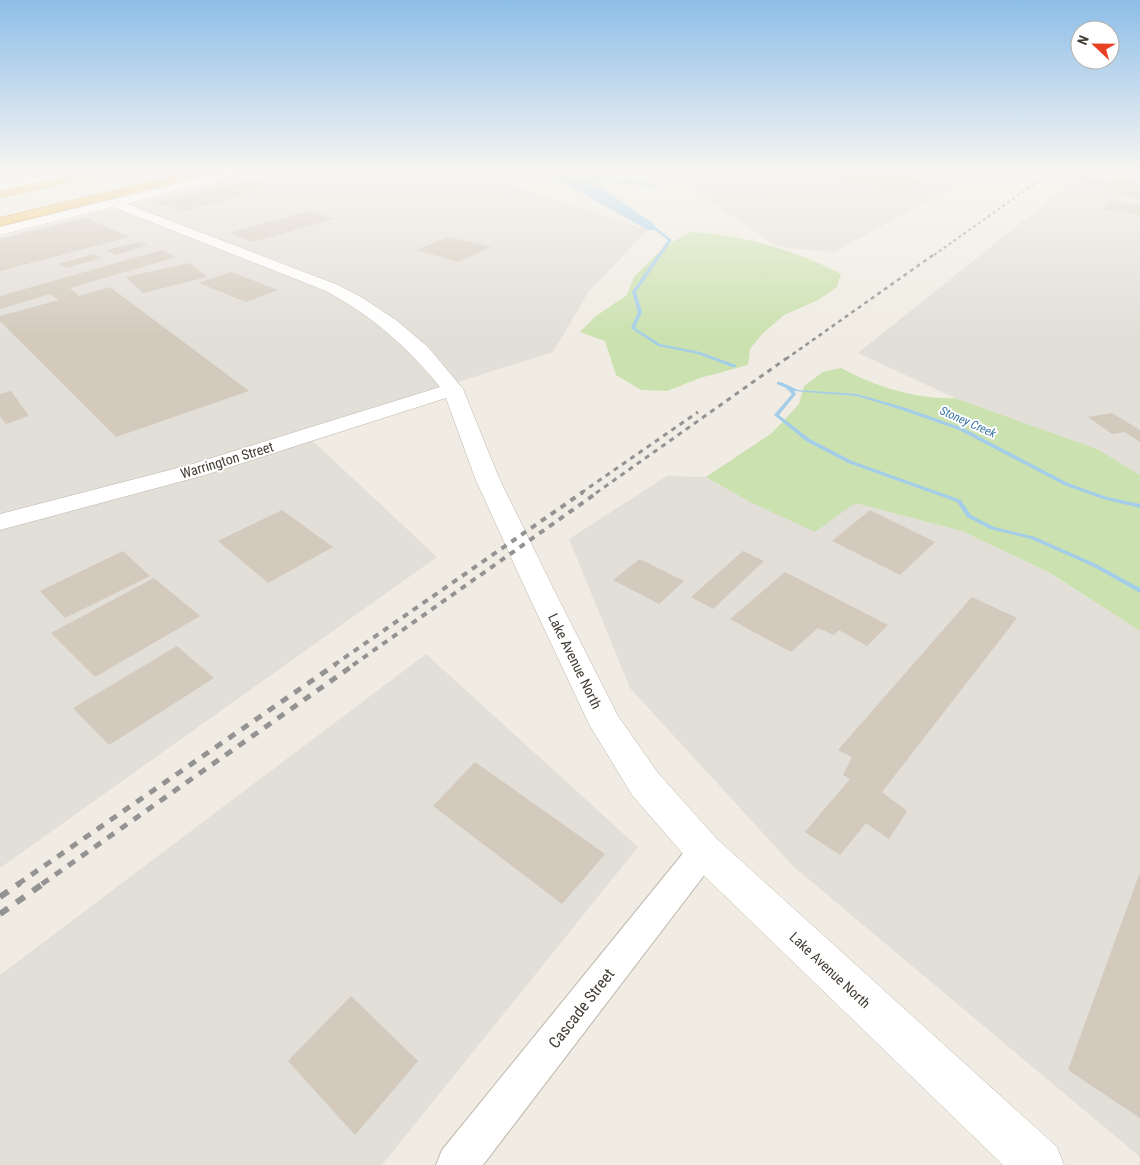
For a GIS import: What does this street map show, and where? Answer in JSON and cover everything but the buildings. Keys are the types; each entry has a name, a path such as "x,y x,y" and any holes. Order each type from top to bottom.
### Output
{"street":[{"path":"0,231 18,226"},
{"name":"Lake Avenue North","path":"176,226 332,288 355,300 390,324 421,351 453,389 505,517 606,724 645,784 704,851 1039,1165"},
{"name":"Warrington Street","path":"0,522 197,470 453,389"},
{"name":"Cascade Street","path":"457,1165 704,851"}],"shaded area":[{"path":"43,226 637,226 648,230 589,291 553,352 302,431 437,557 0,868 0,237"},
{"path":"748,226 881,226 835,252 778,247"},
{"path":"1016,226 1140,226 1140,475 1097,449 955,398 858,353"},
{"path":"667,476 706,477 750,502 855,503 962,531 1049,573 1140,631 1140,1157 794,867 630,688 569,539"},
{"path":"426,654 638,847 382,1165 0,1165 0,975"}],"green space":[{"path":"691,232 730,236 787,251 841,274 837,287 818,300 784,315 762,334 750,349 748,365 700,378 667,391 641,390 616,375 605,341 580,332 596,316 627,295 634,277 664,247"},
{"path":"841,368 867,381 896,391 926,397 955,398 1097,449 1140,475 1140,631 1050,573 962,531 855,503 815,532 750,502 706,477 772,433 799,404 804,386 823,372"}],"water":[{"path":"641,226 656,226 658,230 648,230"}],"waterway":[{"name":"Stoney Creek","path":"652,226 670,240 634,292 640,312 633,328 659,345 699,353 734,366"},
{"name":"Stoney Creek","path":"779,383 788,387"},
{"name":"Stoney Creek","path":"788,387 797,391 857,395 904,409 961,429 1066,484 1105,498 1140,506"},
{"path":"788,387 794,394 776,415 808,440 850,462 959,501 969,516 992,528 1033,538 1094,565 1140,591"}],"railway":[{"path":"934,255 974,226"},
{"path":"786,359 936,253"},
{"path":"596,493 787,358"},
{"path":"581,493 698,412"},
{"path":"334,665 583,492"},
{"path":"353,665 598,492"},
{"path":"18,884 336,664"},
{"path":"42,884 355,664"},
{"path":"0,897 20,883"},
{"path":"0,914 44,883"}]}
